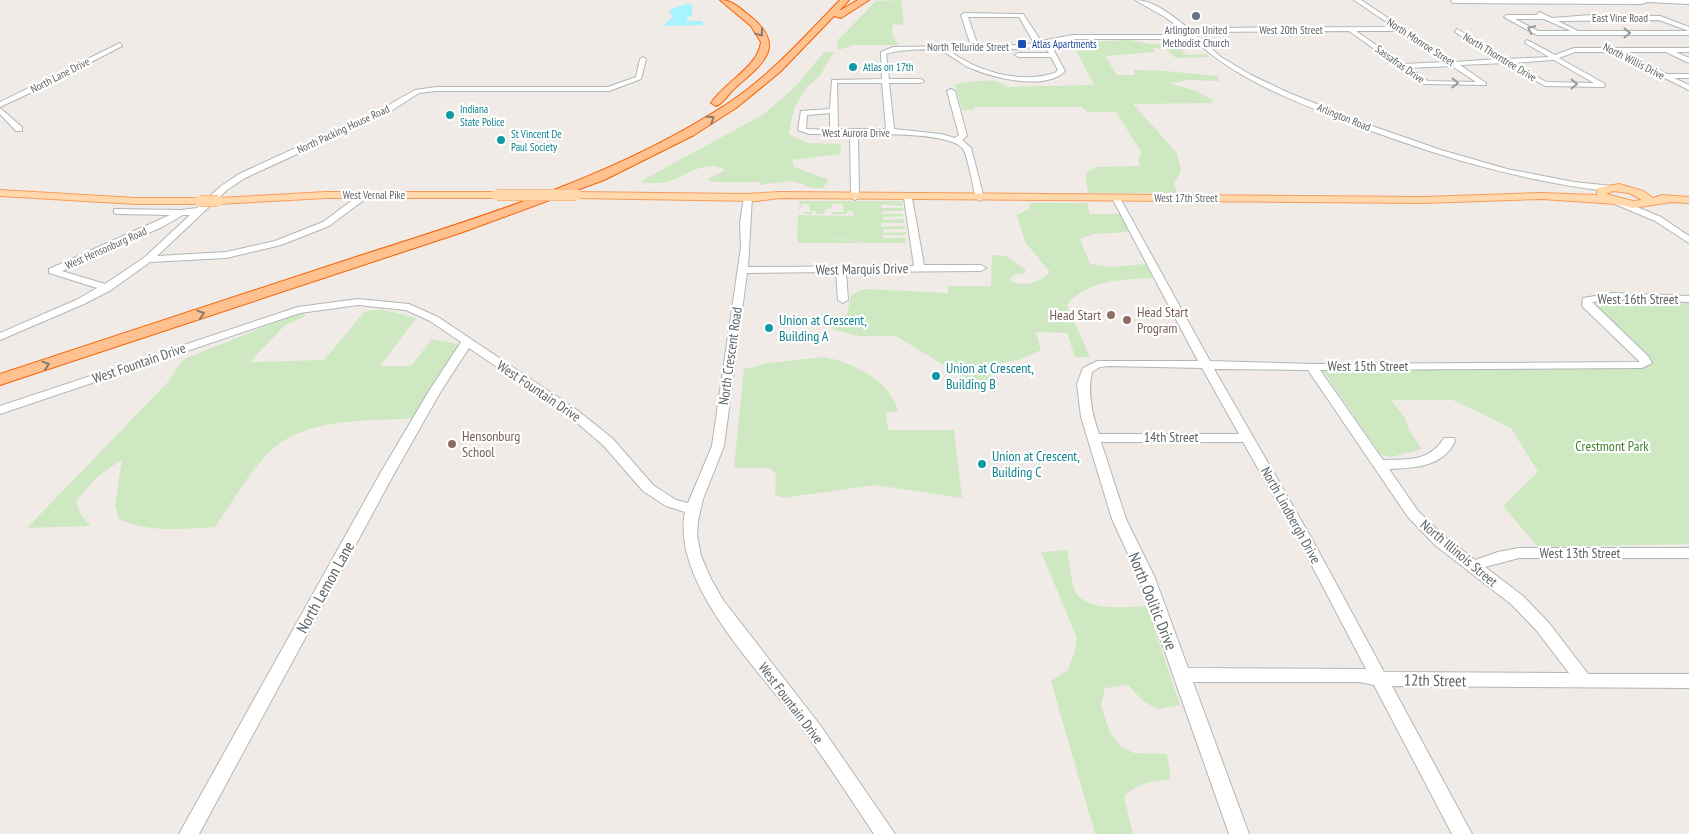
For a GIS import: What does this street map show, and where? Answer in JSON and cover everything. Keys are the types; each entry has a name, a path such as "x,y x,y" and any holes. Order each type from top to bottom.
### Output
{"highway":[{"path":"716,103 726,90 753,67 764,52 765,44 760,31 724,0"},
{"path":"816,15 831,0"},
{"path":"0,367 435,226 544,188 637,148 716,103 777,60 845,0"},
{"path":"0,380 479,222 572,188 646,155 711,120 747,95 777,60 799,52 847,9 865,0"}],"main road":[{"name":"West 17th Street","path":"1581,198 1605,190"},
{"path":"1605,190 1689,200"},
{"path":"1605,190 1616,202"},
{"path":"1638,193 1647,198 1646,203 1671,199"},
{"name":"West Vernal Pike","path":"0,194 199,206 218,201 365,195 748,197"},
{"name":"West 17th Street","path":"748,197 774,199 791,197 855,197 1423,200 1499,196 1581,198 1646,203"}],"street":[{"name":"Arlington Road","path":"1138,0 1160,11 1221,61 1250,78 1389,135 1480,164 1605,190"},
{"name":"North Monroe Street","path":"1357,0 1398,29 1408,32 1484,84"},
{"path":"1453,1 1642,2 1646,0 1689,2"},
{"name":"North Willis Drive","path":"1532,10 1689,88"},
{"path":"942,47 945,52 995,75 1045,77 1061,74 1049,47 1037,42 1021,14 964,15 975,47"},
{"name":"East Vine Road","path":"1689,29 1660,18 1507,17 1537,33 1689,34"},
{"name":"West 20th Street","path":"1185,30 1398,29"},
{"name":"Sassafras Drive","path":"1352,30 1426,83 1484,84"},
{"name":"North Thorntree Drive","path":"1457,31 1545,84 1603,85 1555,58"},
{"name":"North Telluride Street","path":"890,133 883,53 900,48 1022,47 1073,37 1193,37"},
{"path":"1527,42 1555,58"},
{"name":"North Lane Drive","path":"0,105 120,45"},
{"path":"1402,66 1555,58 1574,50 1689,50"},
{"path":"1665,50 1689,61"},
{"path":"958,58 977,55 1053,55"},
{"name":"North Packing House Road","path":"0,337 63,311 107,288 148,259 199,206 242,176 388,109 417,91 446,89 609,89 639,78 644,59"},
{"path":"1663,76 1689,76"},
{"path":"834,132 834,81 921,81"},
{"path":"951,91 963,136 958,140 967,148 980,198"},
{"path":"0,110 19,129"},
{"name":"West Aurora Drive","path":"834,111 804,112 802,130 809,132 931,133 958,140"},
{"path":"854,132 855,197"},
{"path":"148,259 208,257 278,243 326,224 365,195"},
{"name":"North Crescent Road","path":"691,509 711,469 716,454 742,270 748,197"},
{"path":"908,198 920,269"},
{"name":"North Lindbergh Drive","path":"1116,198 1177,314 1208,365 1306,541 1462,834"},
{"path":"1616,202 1658,219 1689,240"},
{"path":"1646,203 1658,219"},
{"name":"West Hensonburg Road","path":"107,288 53,272 199,206"},
{"name":"West Hensonburg Road","path":"117,210 181,213"},
{"name":"West Marquis Drive","path":"742,270 981,268"},
{"path":"842,270 843,300"},
{"name":"West 16th Street","path":"1646,363 1638,351 1587,305 1586,300 1613,296 1689,299"},
{"name":"West Fountain Drive","path":"0,410 283,314 325,305 366,302 409,307 434,319 589,425 608,442 640,480 656,494 670,503 691,509 690,536 692,552 704,582 767,672 803,716 884,834"},
{"name":"North Lemon Lane","path":"188,834 388,472 435,391 467,342"},
{"name":"West 15th Street","path":"1090,367 1109,363 1312,366 1631,366 1646,363"},
{"name":"North Illinois Street","path":"1312,366 1417,518 1440,541 1517,600 1543,627 1584,681"},
{"name":"North Oolitic Drive","path":"1090,367 1085,373 1083,384 1087,417 1119,519 1147,578 1238,834"},
{"name":"14th Street","path":"1094,438 1248,438"},
{"path":"1380,465 1417,462 1430,458 1443,453 1449,440"},
{"name":"West 13th Street","path":"1473,566 1498,557 1519,554 1689,553"},
{"name":"12th Street","path":"1182,675 1360,675 1379,678 1689,681"}],"green space":[{"path":"901,0 904,25 894,24 892,30 899,45 854,45 838,50 837,41 876,1"},
{"path":"1130,40 1150,44 1197,44 1199,46 1181,50 1187,55 1207,54 1209,57 1176,58 1166,49 1153,48 1155,52 1105,56 1117,75 1134,75 1134,70 1165,71 1217,76 1220,81 1190,80 1169,83 1196,91 1213,100 1211,103 1133,104 1177,153 1181,171 1174,184 1177,193 1088,193 1085,174 1095,167 1141,166 1138,160 1142,153 1116,112 1087,112 1082,107 973,107 973,110 962,110 955,84 989,81 1008,87 1094,85 1076,50 1079,42"},
{"path":"824,52 836,52 831,56 820,76 807,87 794,108 789,134 807,143 841,144 840,154 792,160 794,167 829,180 822,189 804,186 804,184 791,181 761,185 760,182 712,182 708,179 725,170 710,166 666,182 642,183 643,180 764,114 796,86"},
{"path":"800,201 902,201 902,206 881,204 881,208 903,208 903,211 883,211 883,214 903,214 904,216 883,217 884,220 904,219 904,223 881,223 881,227 905,226 905,229 883,229 884,233 906,232 906,235 883,235 883,238 906,238 906,243 867,243 809,234 861,243 797,243 798,215 853,216 853,211 848,211 846,214 832,214 832,212 844,212 843,204 832,204 832,208 826,209 823,214 816,214 816,211 812,211 811,214 804,214 804,212 810,212 810,204 802,204 799,211"},
{"path":"1030,203 1087,203 1090,214 1120,214 1129,232 1094,234 1080,239 1090,264 1113,267 1145,264 1153,278 1106,282 1084,290 1067,305 1090,357 1075,357 1067,333 1036,332 1041,350 1018,360 996,364 985,390 896,336 858,336 832,329 831,325 847,314 851,295 865,289 948,293 948,286 991,286 992,255 1006,256 1025,269 1025,273 1013,275 1010,279 1012,282 1023,284 1042,279 1050,272 1025,242 1017,215 1029,209"},
{"name":"Crestmont Park","path":"1601,297 1689,300 1689,544 1538,547 1503,506 1538,472 1511,428 1453,400 1391,400 1406,419 1408,429 1422,449 1391,457 1381,455 1321,368 1649,363 1589,301"},
{"path":"380,309 416,318 380,366 411,366 432,339 464,345 414,418 352,421 311,429 292,436 276,446 261,461 215,527 154,528 119,519 115,506 122,459 97,477 76,502 81,515 91,526 27,528 167,383 184,359 294,315 305,314 306,316 285,325 250,362 324,360 364,312"},
{"path":"823,357 857,368 879,382 888,391 898,412 886,412 888,430 954,430 962,498 875,485 782,498 775,494 776,474 769,468 734,468 744,369 770,363"},
{"path":"1067,550 1074,589 1082,599 1099,606 1147,606 1180,705 1159,709 1144,702 1128,685 1105,688 1101,705 1109,731 1121,747 1134,753 1167,754 1171,779 1145,784 1129,792 1124,797 1133,834 1095,834 1051,681 1068,670 1077,638 1041,552"}],"water":[{"path":"686,4 692,5 692,16 687,17 687,21 703,21 703,25 662,26 674,16 669,14 672,9"}],"place":[{"name":"Arlington United Methodist Church","path":"1196,16"},
{"name":"Atlas Apartments","path":"1022,44"},
{"name":"Atlas on 17th","path":"853,67"},
{"name":"Indiana State Police","path":"450,115"},
{"name":"St Vincent De Paul Society","path":"501,140"},
{"name":"Head Start","path":"1111,315"},
{"name":"Head Start Program","path":"1127,320"},
{"name":"Union at Crescent, Building A","path":"769,328"},
{"name":"Union at Crescent, Building B","path":"936,376"},
{"name":"Hensonburg School","path":"452,444"},
{"name":"Union at Crescent, Building C","path":"982,464"}]}
